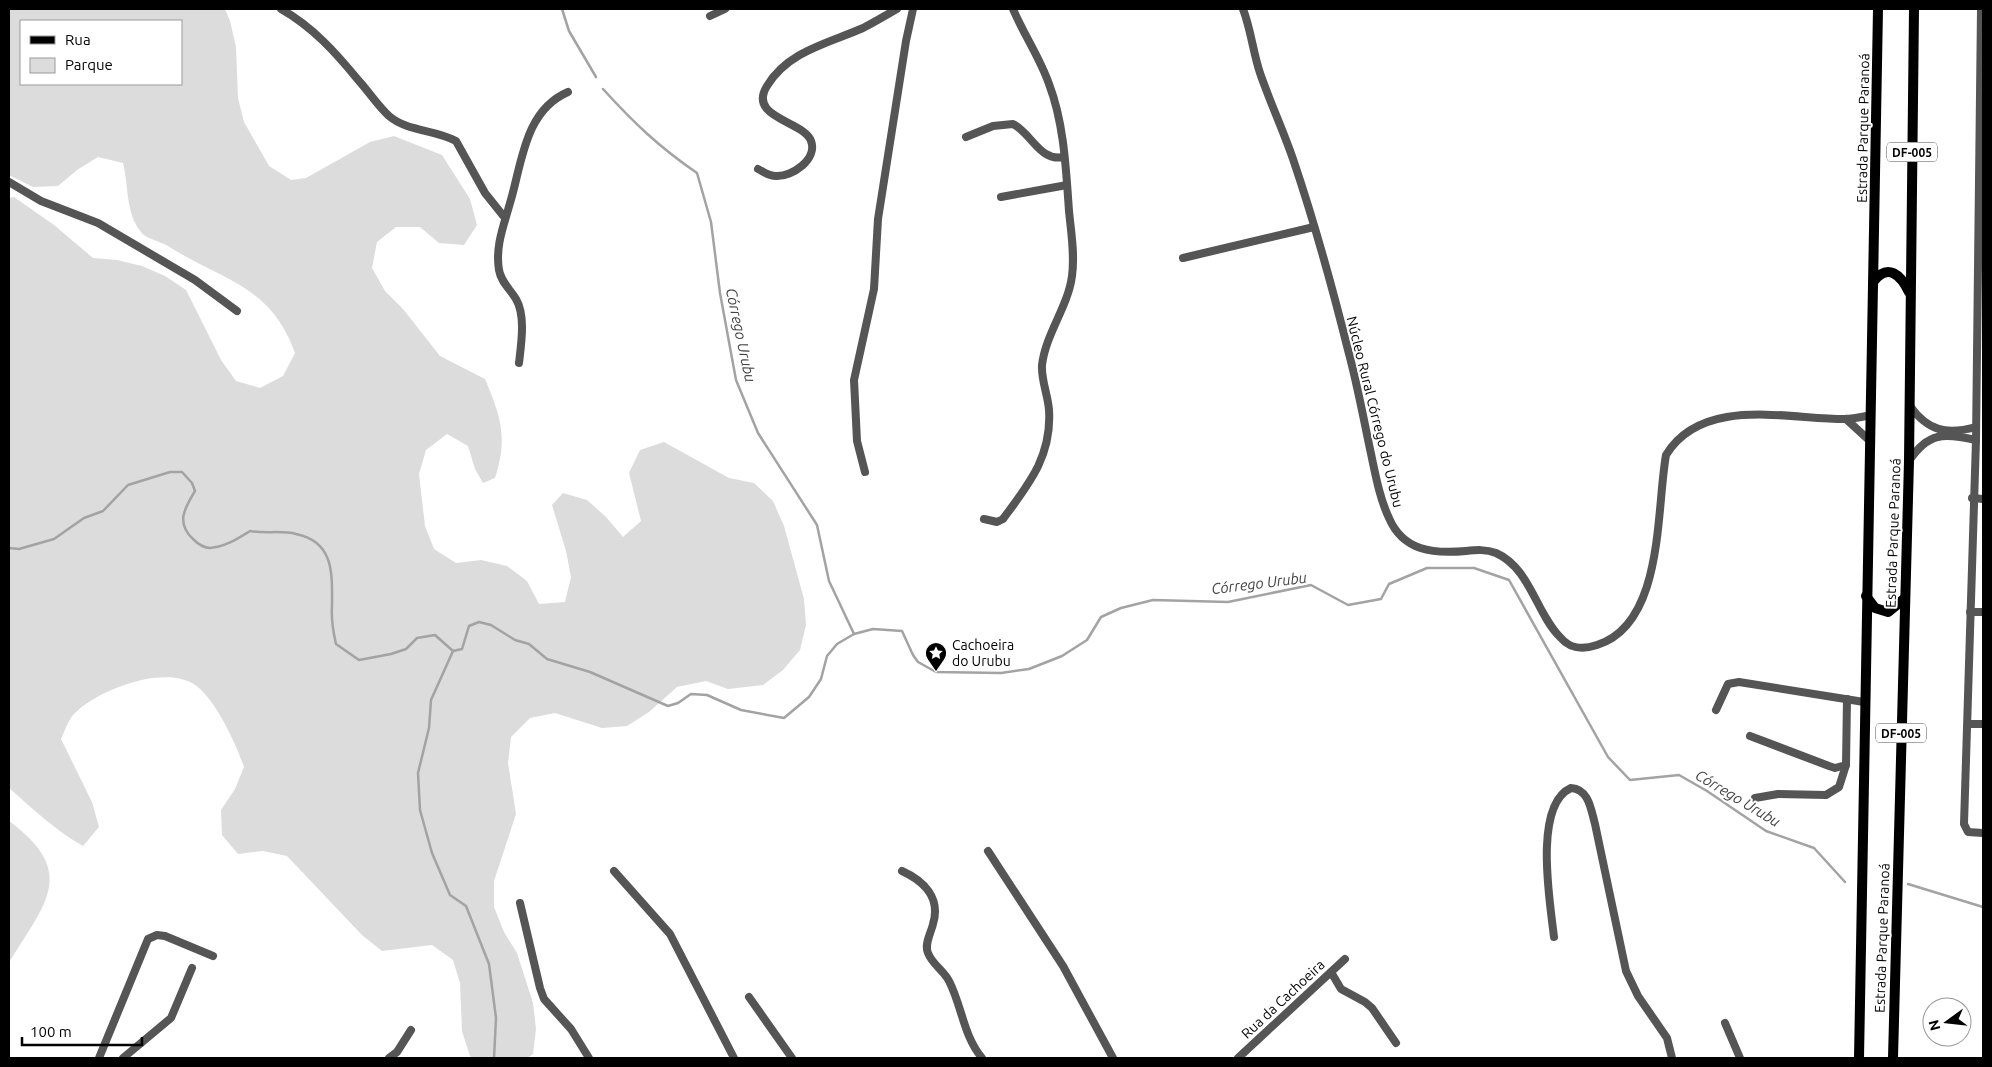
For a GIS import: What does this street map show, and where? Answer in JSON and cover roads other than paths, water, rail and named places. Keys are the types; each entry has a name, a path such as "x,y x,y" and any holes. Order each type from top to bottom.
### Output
{"main road":[{"name":"Estrada Parque Paranoá","path":"1859,1058 1860,902 1878,9"},
{"name":"Estrada Parque Paranoá","path":"1893,1058 1909,460 1914,9"},
{"path":"1874,281 1884,272 1894,272 1902,278 1910,295"},
{"path":"1866,596 1875,608 1888,612 1904,599"}],"street":[{"path":"281,9 308,27 334,51 388,115 401,124 447,136 456,141 462,148 485,193 505,218"},
{"path":"710,16 725,9"},
{"path":"758,169 766,174 777,176 790,173 805,164 812,154 812,144 809,136 799,128 779,120 766,107 764,99 765,88 772,79 804,52 864,27 897,9"},
{"path":"865,472 857,441 854,380 874,289 878,219 906,41 913,9"},
{"path":"984,519 998,522 1004,519 1037,472 1046,443 1049,408 1042,366 1045,352 1067,299 1072,275 1067,185 1057,108 1050,84 1013,9"},
{"name":"Núcleo Rural Córrego do Urubu","path":"1243,9 1260,72 1292,158 1314,227 1356,378 1376,476 1389,519 1398,535 1406,542 1428,551 1444,553 1486,550 1501,556 1526,583 1553,630 1561,639 1575,648 1585,648 1600,644 1626,627 1642,602 1652,561 1666,454 1675,440 1699,425 1718,418 1737,415 1846,419 1871,415"},
{"path":"1982,9 1979,387 1972,498 1965,829 1968,832 1983,833"},
{"path":"519,363 520,309 517,300 501,277 498,241 526,139 547,107 554,100 568,92"},
{"path":"966,137 993,126 1013,124 1026,134 1045,155 1056,158 1064,157"},
{"path":"9,182 41,201 98,223 195,280 237,311"},
{"path":"1001,197 1067,185"},
{"path":"1183,258 1314,227"},
{"path":"1910,406 1920,419 1937,430 1962,430 1976,427"},
{"path":"1846,419 1870,441"},
{"path":"1909,460 1918,447 1932,437 1954,436 1976,440"},
{"path":"1972,498 1983,499"},
{"path":"1970,612 1983,612"},
{"path":"1716,710 1728,684 1738,682 1864,702"},
{"path":"1755,798 1778,794 1826,795 1839,787 1846,765 1848,699"},
{"path":"1968,724 1983,724"},
{"path":"1750,736 1828,766 1835,768 1846,765"},
{"path":"1554,937 1547,834 1552,812 1560,795 1571,788 1578,788 1583,792 1589,803 1595,824 1626,971 1638,996 1667,1038 1672,1058"},
{"path":"988,851 1063,966 1114,1058"},
{"path":"614,870 670,934 734,1058"},
{"path":"902,871 919,880 932,896 936,909 927,945 928,953 950,983 970,1041 982,1058"},
{"path":"520,903 544,999 571,1029 589,1058"},
{"path":"99,1058 148,939 154,936 164,936 214,956"},
{"name":"Rua da Cachoeira","path":"1238,1058 1345,959"},
{"path":"123,1058 171,1018 192,968"},
{"path":"1331,972 1341,989 1372,1008 1396,1043"},
{"path":"749,997 792,1058"},
{"path":"1725,1023 1740,1058"},
{"path":"389,1058 397,1052 412,1030"}],"waterway":[{"name":"Córrego Urubu","path":"562,9 569,31 596,77"},
{"name":"Córrego Urubu","path":"603,89 647,134 697,173 711,222 720,293 736,380 758,433 817,525 829,581 854,634"},
{"name":"Córrego Urubu","path":"9,548 19,549 54,539 84,518 103,511 128,485 170,472 182,472 192,483 195,491 185,510 183,522 188,533 201,545 210,548 221,546 250,531 291,533 309,538 318,544 325,552 331,572 332,620 336,644 359,660 391,654 406,649 417,638 435,635 453,651 462,649 469,626 479,622 491,625 515,640 529,644 547,659 590,672 668,706 678,703 691,694 707,695 741,710 784,718 809,697 821,679 827,656 837,644 854,634 873,629 902,631 918,662 936,672 1001,673 1029,669 1062,656 1087,640 1101,617 1121,608 1153,600 1228,602 1311,585 1348,605 1381,599 1389,584 1427,568 1474,568 1509,580 1608,757 1630,780 1679,775 1707,791 1766,831 1814,848 1845,882"},
{"name":"Córrego Urubu","path":"453,651 431,700 429,728 418,773 420,810 432,853 450,895 466,906 489,964 496,1018 494,1058"},
{"path":"1908,884 1983,907"}],"place":[{"name":"Cachoeira do Urubu","path":"936,672"}]}
